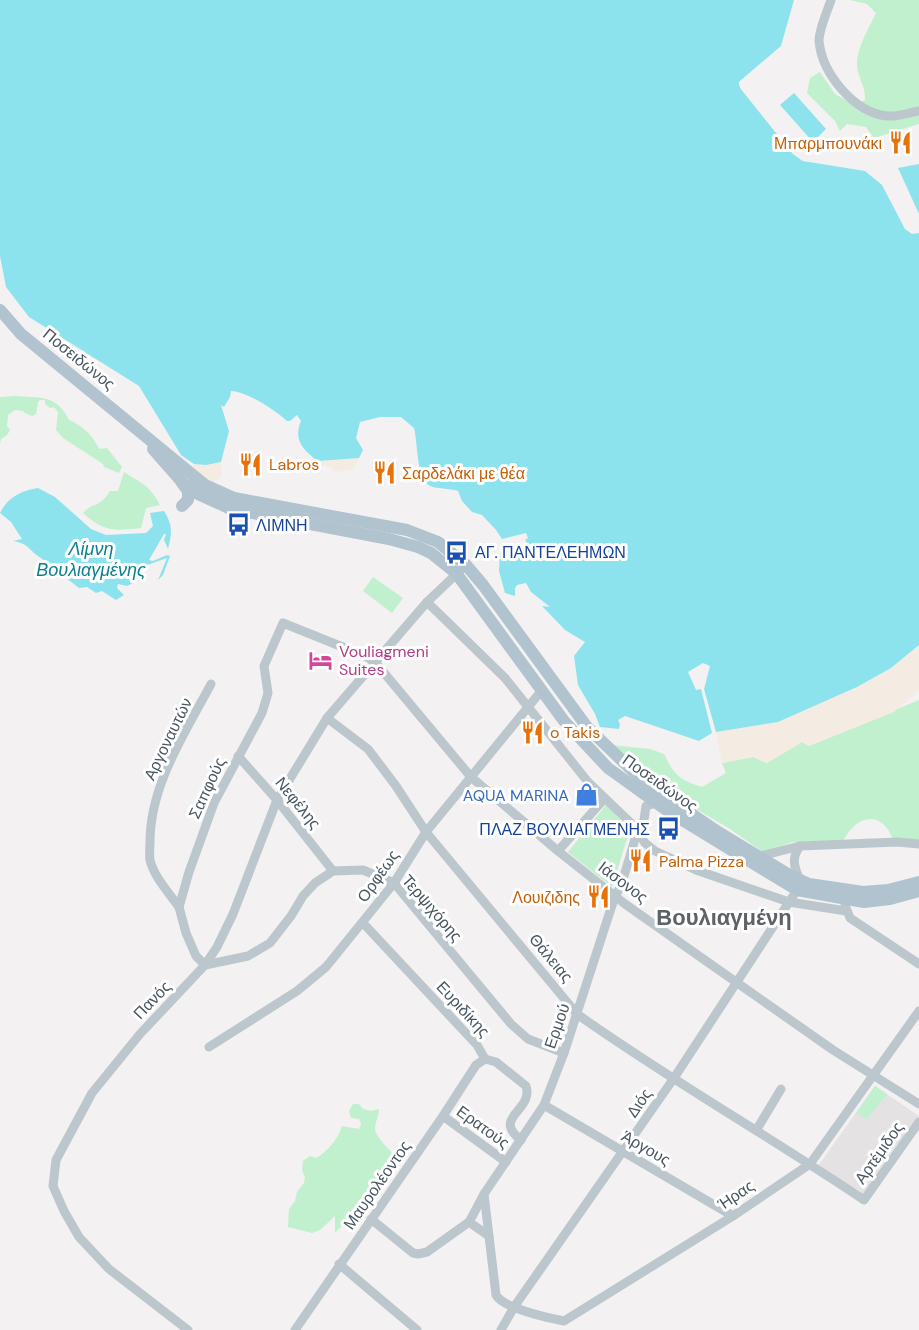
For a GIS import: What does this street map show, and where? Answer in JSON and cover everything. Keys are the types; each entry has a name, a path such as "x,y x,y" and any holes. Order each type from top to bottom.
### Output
{"main road":[{"name":"Ποσειδώνος","path":"0,310 21,334 97,394 139,432 197,478 213,495"},
{"name":"Ποσειδώνος","path":"139,432 182,482 213,495 407,530 438,542 587,727 659,799 761,856 798,885 863,892 888,890 919,882"},
{"path":"182,482 188,495 188,500 182,506"},
{"name":"Ποσειδώνος","path":"461,569 542,690 577,736 608,768 798,885 845,905 890,899 919,891"}],"street":[{"path":"831,0 819,39 830,76 843,92 870,111 884,116 919,111"},
{"path":"375,662 427,602 461,569"},
{"path":"427,602 505,678 565,754 645,843 673,861 789,902 845,905 850,918 919,964"},
{"name":"Σαπφούς","path":"179,907 214,803 262,713 268,693 264,666 283,623 375,662"},
{"name":"Πανός","path":"188,1330 109,1269 79,1237 53,1186 56,1160 92,1093 140,1034 205,965 233,914 277,800 327,718 375,662"},
{"name":"Ιάσονος","path":"375,662 471,777 558,851 833,1050 919,1104"},
{"name":"Αργοναυτών","path":"179,907 157,876 150,860 150,826 160,787 182,738 211,684"},
{"name":"Ορφέως","path":"209,1047 313,980 326,968 394,883 426,832 542,690"},
{"name":"Θάλειας","path":"327,718 368,749 426,832 577,1014 864,1200"},
{"name":"Νεφέλης","path":"238,756 277,800 333,871"},
{"path":"558,851 604,799"},
{"name":"Ερμού","path":"469,1222 484,1194 544,1105 564,1053 644,816 659,799"},
{"path":"761,856 800,846 897,842 919,844"},
{"path":"798,885 794,862 796,851 800,846"},
{"name":"Τερψιχόρης","path":"333,871 363,870 394,883 510,1023 528,1039 564,1053"},
{"path":"179,907 186,933 196,956 205,965 248,956 270,943 303,896 315,883 333,871"},
{"name":"Διός","path":"501,1330 514,1307 674,1078 798,885"},
{"name":"Ευριδίκης","path":"363,923 477,1045 485,1059 496,1062 526,1086 527,1098 510,1122 510,1131 521,1140"},
{"name":"Ήρας","path":"514,1307 564,1321 733,1216 810,1164 919,1011"},
{"name":"Μαυρολέοντος","path":"295,1330 476,1065 485,1059"},
{"path":"757,1129 781,1089"},
{"name":"Άργους","path":"544,1105 733,1216"},
{"name":"Ερατούς","path":"443,1116 506,1162"},
{"name":"Αρτέμιδος","path":"864,1200 919,1122"},
{"path":"484,1194 496,1295 498,1300 514,1307"},
{"path":"371,1219 413,1253 418,1254 427,1252 469,1222 489,1236"},
{"path":"339,1264 417,1330"}],"shaded area":[{"path":"875,1086 919,1116 864,1196 818,1166"}],"green space":[{"path":"850,0 919,0 919,124 874,138 866,127 847,124 840,131 835,121 807,93 810,78 820,72 835,94 854,105 865,100 857,67 858,57 864,37 876,13 867,4"},
{"path":"0,397 46,399 59,406 69,420 90,434 100,449 107,448 122,467 119,473 104,467 103,464 63,438 56,430 58,412 54,407 50,408 45,404 45,400 38,402 36,414 32,416 24,411 15,410 8,415 7,426 10,430 1,439 0,444"},
{"path":"124,472 149,488 160,505 146,508 141,528 116,530 103,527 83,513 100,503 110,491 118,491"},
{"path":"373,577 403,598 392,613 363,591"},
{"path":"919,700 919,840 893,839 882,823 868,819 861,821 848,832 843,841 808,845 793,842 763,852 730,829 671,794 611,745 650,749 664,754 679,776 702,787 726,773 722,763 753,757 767,763 802,742 809,746"},
{"path":"606,805 630,829 612,887 568,852"},
{"path":"875,1086 887,1094 867,1119 856,1113"},
{"path":"353,1104 359,1104 363,1109 371,1111 379,1109 376,1132 398,1160 395,1169 372,1200 360,1206 335,1233 335,1216 320,1230 312,1233 288,1227 289,1209 304,1183 303,1161 310,1156 316,1158 324,1152 335,1140 342,1126 359,1129 361,1123 359,1119 351,1118 349,1111"}],"sand":[{"path":"359,458 354,469 336,472 328,466 316,464 318,461"},
{"path":"221,462 222,475 211,482 190,468 194,464 206,465"},
{"path":"919,645 919,691 894,712 809,746 802,742 767,763 753,757 722,763 716,732 778,722 857,687 891,668"}],"water":[{"path":"0,0 794,0 781,46 739,82 740,88 793,154 803,161 865,171 882,185 905,229 912,234 919,233 919,645 891,668 857,687 778,722 716,732 704,689 710,666 703,663 688,672 696,690 701,689 712,733 699,741 625,716 618,720 619,729 600,727 578,685 574,656 585,642 565,630 542,606 550,607 531,592 526,583 517,585 515,596 505,593 499,571 500,552 521,543 527,554 537,557 525,540 528,538 526,533 502,539 482,515 472,512 462,501 458,491 433,487 425,482 420,469 414,428 401,417 380,417 360,422 356,438 363,450 359,458 318,461 301,444 298,434 301,421 297,415 287,421 252,398 231,391 224,407 221,405 229,431 221,462 206,465 194,464 181,455 139,386 29,317 6,287 0,256"},
{"path":"794,93 826,129 813,142 780,105"},
{"path":"919,164 919,214 898,168"},
{"name":"Λίμνη Βουλιαγμένης","path":"38,488 55,497 91,529 106,535 146,533 153,526 150,513 164,511 171,529 168,549 164,540 166,534 164,534 149,560 170,556 163,575 158,580 167,558 147,565 134,576 133,583 127,586 118,584 117,588 124,595 116,600 102,591 96,593 87,587 79,588 26,546 13,541 22,539 11,522 0,513 16,496"}],"pier":[{"path":"766,59 768,61 742,85 795,152 804,158 811,159 811,162 803,161 793,154 739,85 739,82"}],"place":[{"name":"Μπαρμπουνάκι","path":"900,143"},
{"name":"Labros","path":"251,464"},
{"name":"Σαρδελάκι με θέα","path":"384,473"},
{"name":"ΛΙΜΝΗ","path":"238,525"},
{"name":"ΑΓ. ΠΑΝΤΕΛΕΗΜΩΝ","path":"457,552"},
{"name":"Vouliagmeni Suites","path":"321,660"},
{"name":"o Takis","path":"532,732"},
{"name":"AQUA MARINA","path":"587,795"},
{"name":"ΠΛΑΖ ΒΟΥΛΙΑΓΜΕΝΗΣ","path":"668,829"},
{"name":"Palma Pizza","path":"641,861"},
{"name":"Λουιζιδης","path":"598,897"}],"district":[{"name":"Βουλιαγμένη","path":"724,917"}]}
